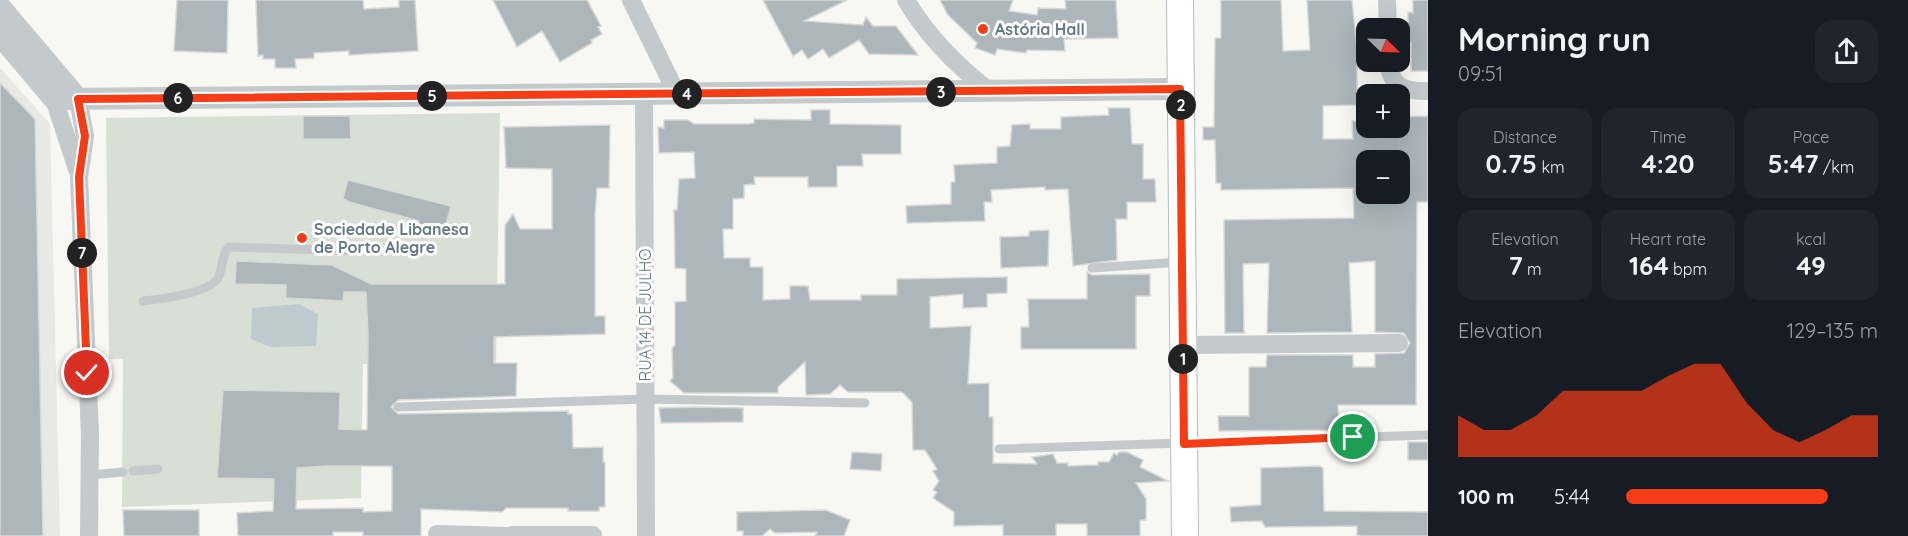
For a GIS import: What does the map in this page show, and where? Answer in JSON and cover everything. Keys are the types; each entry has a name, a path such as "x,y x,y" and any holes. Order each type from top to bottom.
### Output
{"main road":[{"path":"1180,0 1185,536"}],"street":[{"path":"631,0 677,94"},
{"path":"906,0 915,16 954,63 989,91"},
{"path":"1387,0 1388,18"},
{"path":"0,7 78,99 85,136 79,177 90,475 89,536"},
{"path":"0,35 54,99 79,177"},
{"path":"1389,72 1396,85 1408,92 1428,91"},
{"path":"54,99 1180,89"},
{"name":"RUA 14 DE JULHO","path":"644,94 646,536"},
{"path":"1183,345 1399,343"},
{"path":"437,534 593,535"}],"lane":[{"path":"143,301 210,288 218,279 223,253 229,248 354,251"},
{"path":"1092,268 1182,262"},
{"path":"398,407 646,399 866,403"},
{"path":"999,449 1428,435"},
{"path":"90,475 158,469"}],"shaded area":[{"path":"0,68 50,124 60,536 0,536"},
{"name":"Sociedade Libanesa de Porto Alegre","path":"500,113 496,363 363,364 361,498 122,507 123,359 109,359 106,118"},
{"path":"299,304 318,314 316,346 271,347 251,339 252,308"}],"building":[{"path":"177,0 228,0 227,53 174,51"},
{"path":"256,0 363,0 364,9 399,7 399,0 415,0 418,51 349,55 349,51 314,53 314,58 295,59 296,68 275,68 275,59 263,59 263,55 258,56"},
{"path":"493,0 587,0 601,26 598,27 602,34 591,40 592,43 560,62 542,31 517,47"},
{"path":"763,0 847,0 804,21 863,25 866,17 873,26 896,26 918,55 869,54 859,40 829,58 823,49 808,59 802,50 793,56"},
{"path":"940,0 1013,0 1009,11 1037,15 1038,8 1066,9 1065,0 1116,0 1118,38 1064,39 1065,51 1027,50 1026,53 997,49 995,55 975,48 977,43 948,15"},
{"path":"1221,0 1281,0 1283,51 1310,50 1307,0 1352,0 1356,39 1356,105 1323,106 1323,139 1353,139 1352,121 1356,121 1356,138 1410,138 1410,117 1428,116 1428,202 1417,202 1416,405 1338,405 1339,430 1219,431 1218,416 1249,416 1249,367 1266,367 1267,355 1353,355 1353,367 1375,367 1375,354 1404,353 1410,343 1404,333 1375,332 1375,261 1349,263 1352,332 1267,333 1269,263 1243,264 1244,333 1225,333 1224,220 1354,218 1353,188 1221,190 1221,183 1216,183 1215,140 1203,140 1203,127 1214,127 1215,38 1221,38"},
{"path":"1413,0 1428,0 1428,71 1411,71 1408,12 1413,13"},
{"path":"0,83 35,119 43,536 0,536"},
{"path":"1108,108 1130,108 1132,144 1143,144 1143,179 1155,179 1156,202 1127,202 1127,219 1116,219 1117,260 1073,266 1068,189 1045,190 1045,187 991,190 992,202 984,202 985,221 907,223 906,206 951,204 951,182 955,182 954,165 997,163 997,147 1010,146 1012,125 1030,124 1030,129 1061,129 1061,117 1109,115"},
{"path":"811,110 830,110 830,124 901,125 901,154 862,154 863,166 837,166 837,187 808,187 808,177 754,177 755,184 744,185 744,198 733,199 733,229 723,229 724,258 750,258 750,267 763,267 763,300 790,299 790,286 808,286 810,300 861,300 861,295 897,295 897,279 1007,277 1007,293 987,294 987,307 963,308 963,294 930,297 930,328 971,326 968,384 989,383 989,417 993,417 993,463 1037,464 1032,457 1053,454 1057,463 1068,463 1068,466 1098,465 1098,462 1109,462 1114,453 1117,455 1119,452 1127,452 1143,460 1140,467 1168,481 1136,483 1146,499 1146,520 1140,520 1140,536 1087,536 1087,524 1056,524 1056,536 1003,536 1003,525 954,526 954,512 933,498 937,492 933,490 939,481 933,471 937,469 925,450 913,450 912,402 902,392 848,392 840,385 830,394 806,395 805,362 778,387 778,393 684,393 670,381 673,377 675,302 686,301 686,269 675,268 674,210 677,210 679,179 695,178 694,152 659,153 658,127 664,128 664,120 688,120 694,124 749,124 754,123 754,119 811,120"},
{"path":"303,116 350,116 351,139 303,139"},
{"path":"610,125 609,188 597,188 595,215 595,316 605,316 605,334 494,337 494,363 517,363 516,396 398,400 391,407 398,414 568,411 568,414 572,414 573,448 603,447 605,507 599,507 599,511 568,511 568,508 506,508 502,512 421,509 421,536 363,536 363,532 333,532 333,536 238,536 237,513 273,511 274,479 217,478 223,390 340,392 339,429 367,430 368,335 366,292 344,292 343,301 286,298 286,285 235,284 236,261 332,265 371,284 505,284 505,225 513,214 520,229 552,229 552,169 506,168 504,127","holes":["392,466 392,511 363,512 363,508 296,509 297,468"]},
{"path":"348,180 451,206 442,238 417,231 419,221 349,202 343,198"},
{"path":"1049,230 1048,266 1001,268 1000,237 1029,236 1029,231"},
{"path":"1087,272 1092,275 1150,274 1150,296 1136,296 1136,349 1021,349 1021,327 1029,327 1028,299 1087,299"},
{"path":"659,408 743,408 743,422 661,423"},
{"path":"1408,442 1428,442 1428,460 1408,460"},
{"path":"852,452 882,454 881,471 850,469"},
{"path":"1320,466 1323,468 1324,511 1428,512 1428,536 1361,536 1357,535 1357,526 1265,527 1262,521 1231,522 1230,507 1261,505 1261,468"},
{"path":"123,510 199,510 199,536 124,536"},
{"path":"826,510 850,520 844,536 815,536 817,532 775,533 770,529 762,536 743,536 743,531 737,531 737,512"}],"place":[{"name":"Astória Hall","path":"983,29"},
{"name":"Sociedade Libanesa de Porto Alegre","path":"302,238"}],"route":[{"path":"87,373 79,177 85,136 78,99 1180,89 1184,444 1202,441 1353,437"}]}
